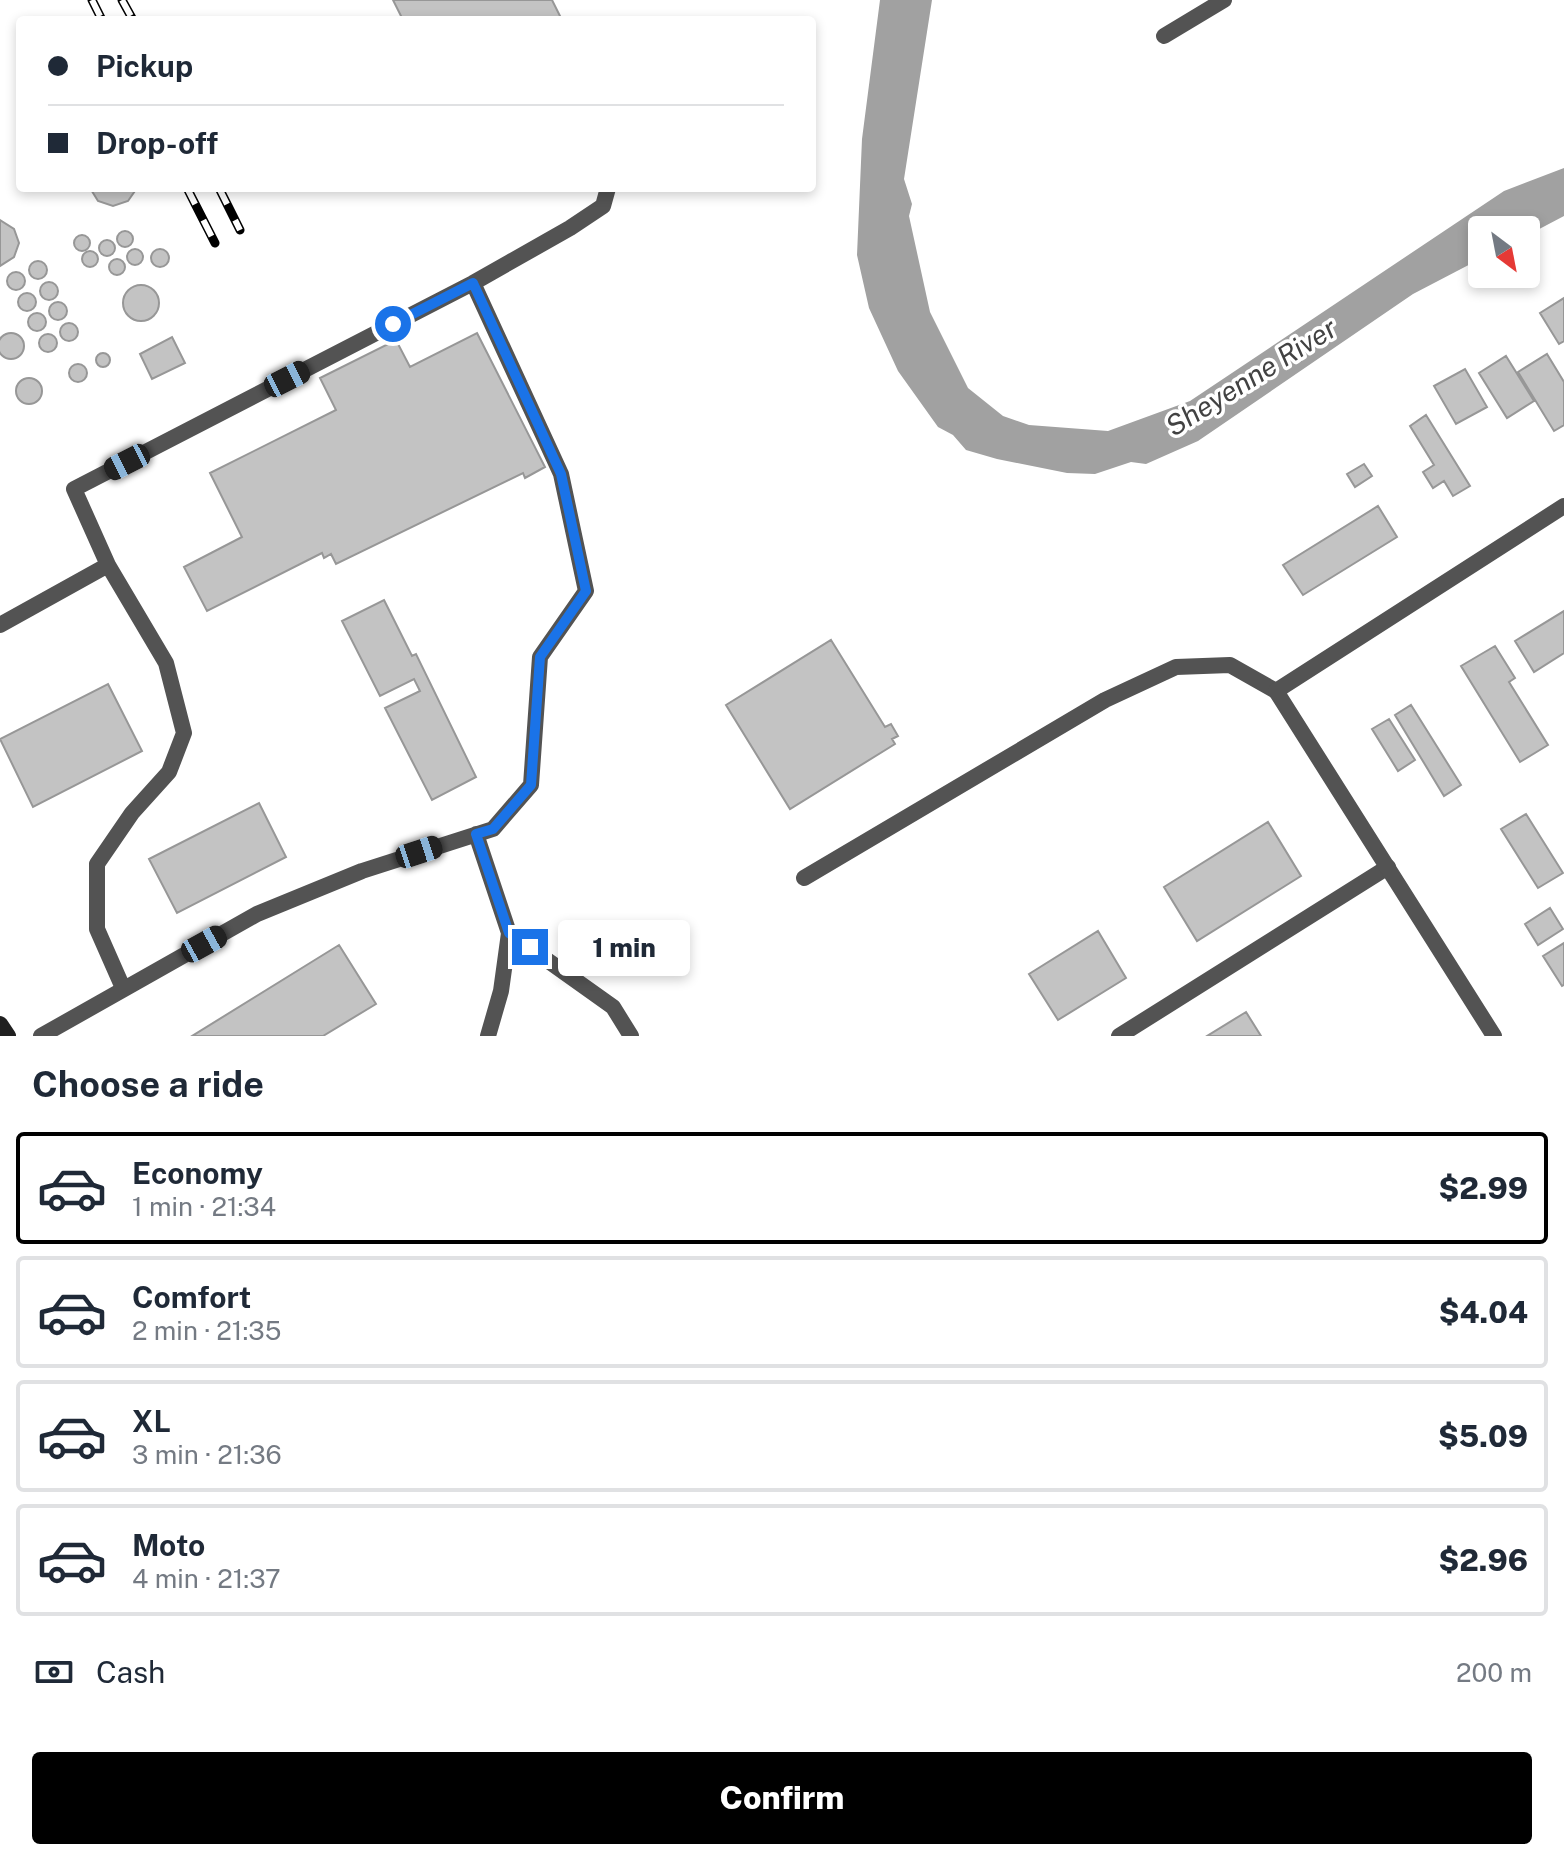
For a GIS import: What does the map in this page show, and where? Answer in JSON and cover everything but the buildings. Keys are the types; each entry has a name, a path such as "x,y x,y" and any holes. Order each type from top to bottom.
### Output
{"main road":[{"path":"0,1024 8,1036"}],"street":[{"path":"1164,36 1224,0"},
{"path":"123,988 97,929 97,864 132,813 169,772 184,733 166,663 108,565 74,489 473,283 603,206 607,192"},
{"path":"41,1036 257,914 362,871 493,829 531,785 540,657 586,591 561,474 473,283"},
{"path":"1276,691 1564,506"},
{"path":"0,625 108,565"},
{"path":"804,878 1105,700 1176,667 1230,665 1276,691 1494,1036"},
{"path":"476,834 509,933 501,991 488,1036"},
{"path":"1119,1036 1388,867"},
{"path":"509,933 613,1007 631,1036"}],"water":[{"name":"Sheyenne River","path":"880,0 932,0 904,179 912,204 909,216 930,312 968,388 1003,416 1029,425 1108,431 1190,401 1504,191 1564,168 1564,216 1540,229 1540,216 1468,216 1468,265 1413,294 1198,441 1146,464 1131,462 1095,474 1067,473 966,450 953,435 938,427 898,371 869,308 857,255 862,139"}],"railway":[{"path":"92,0 100,16"},
{"path":"122,0 131,16"},
{"path":"189,192 215,243"},
{"path":"221,192 240,230"}],"route":[{"path":"393,324 473,283 561,474 586,591 540,657 531,785 493,829 476,834 509,933 530,947"}]}
